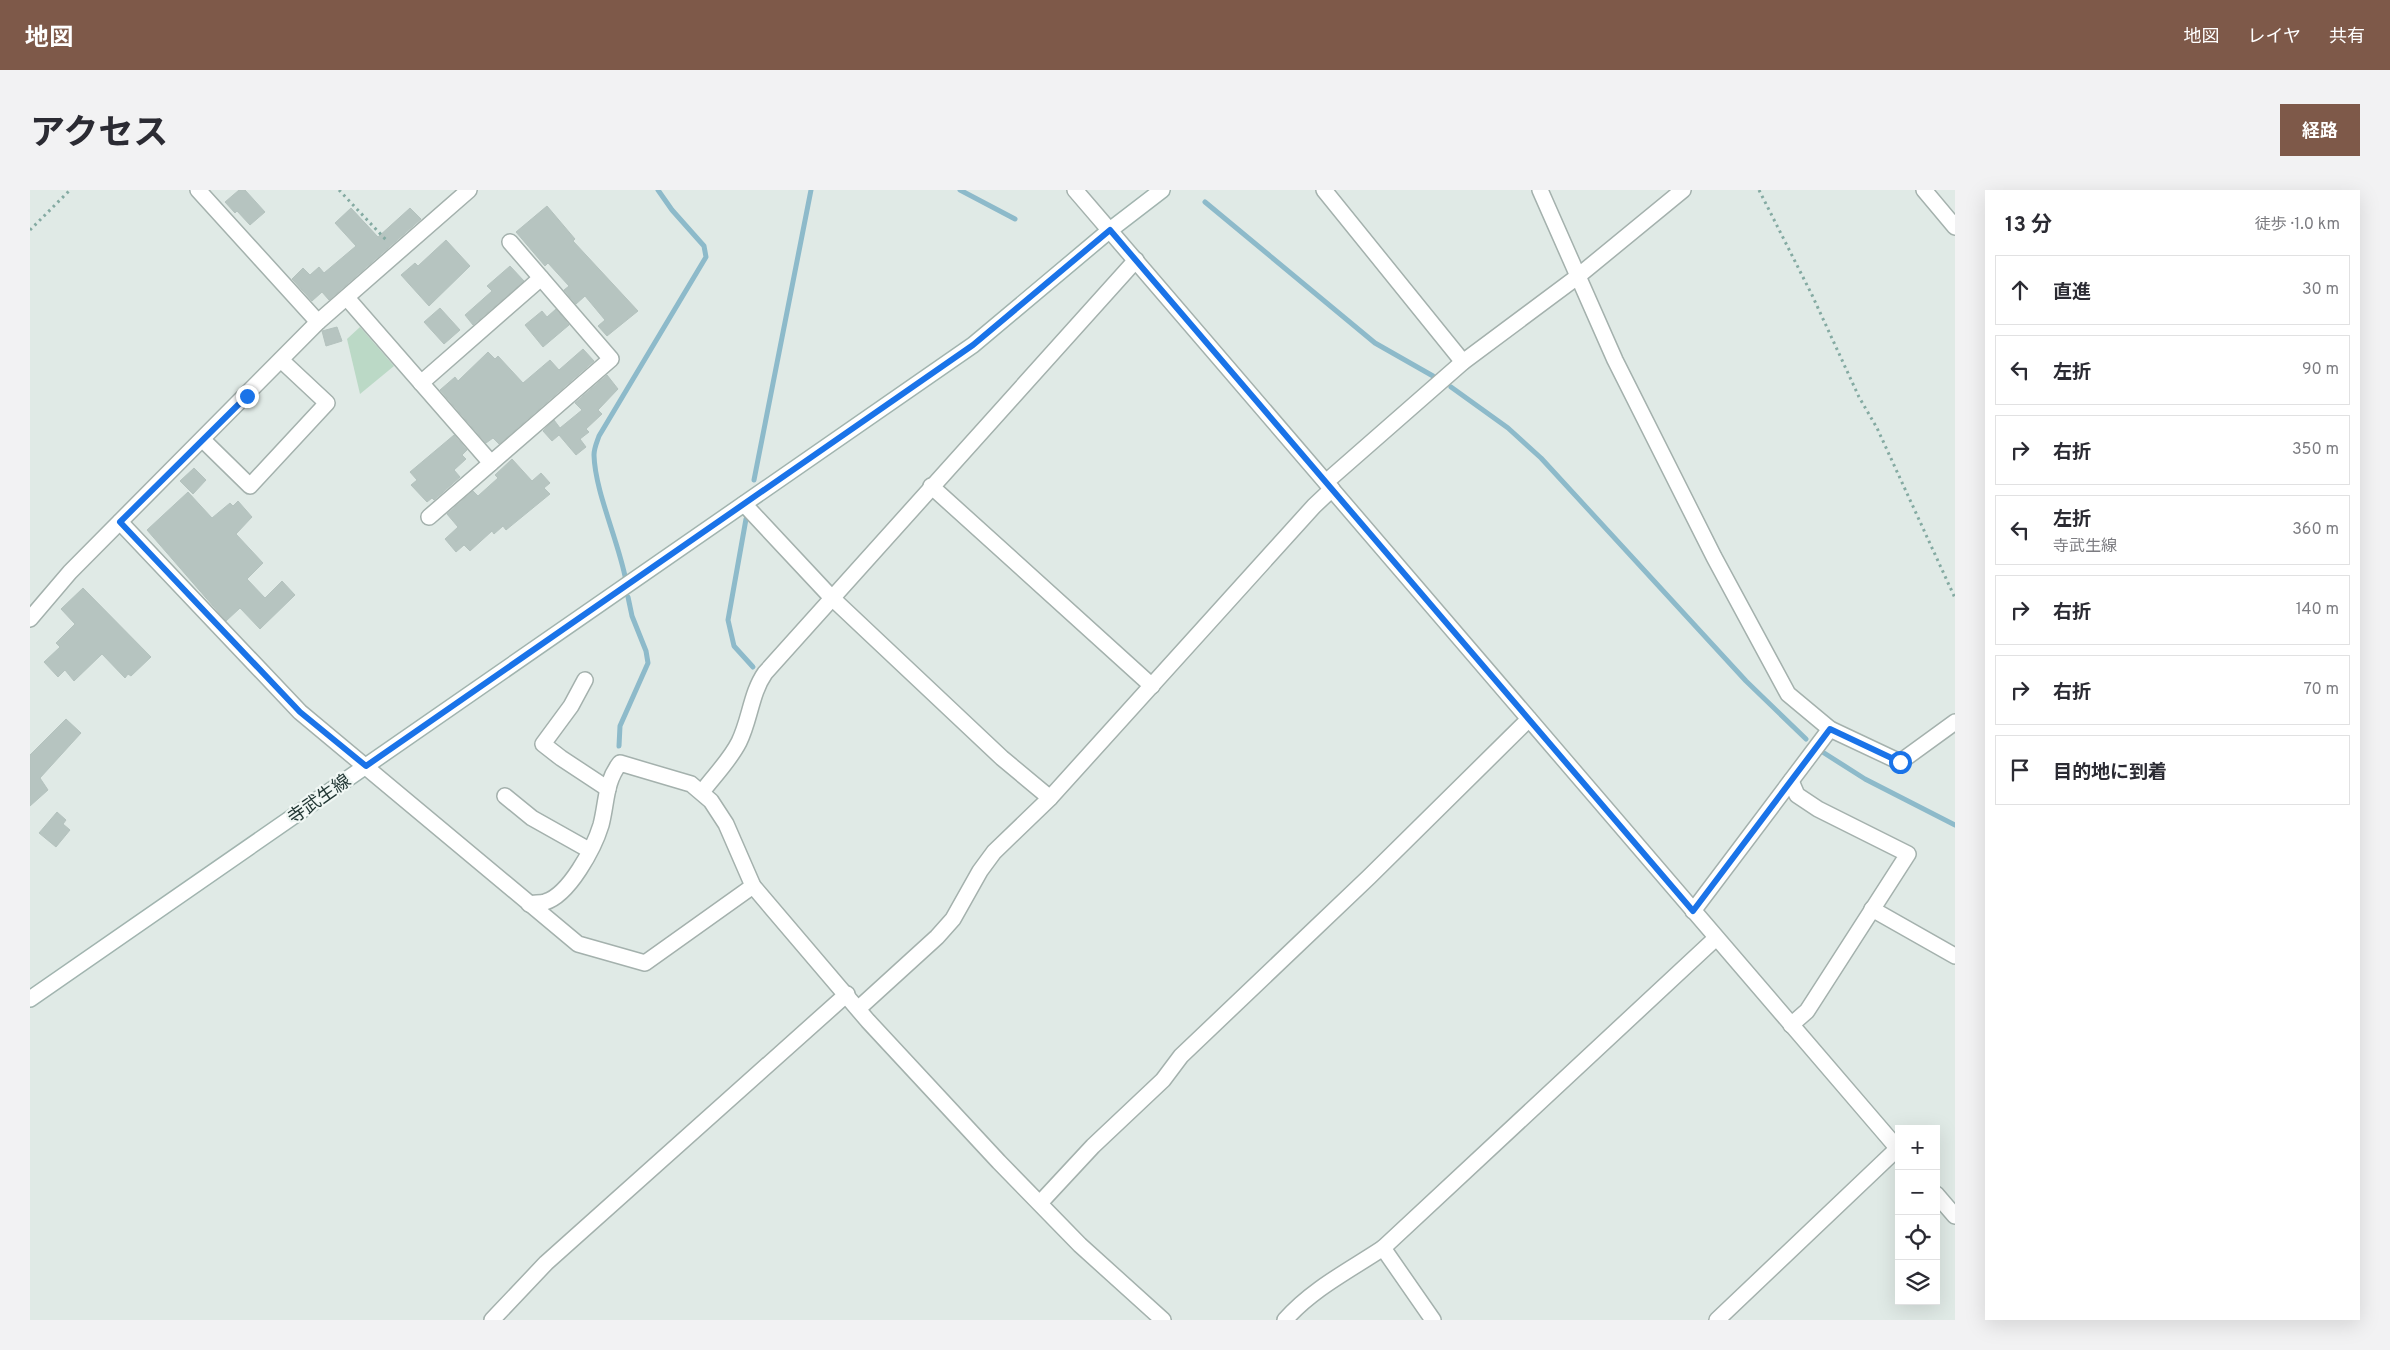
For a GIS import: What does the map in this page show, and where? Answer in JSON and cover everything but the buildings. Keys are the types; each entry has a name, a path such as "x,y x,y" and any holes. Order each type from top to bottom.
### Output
{"street":[{"path":"198,190 318,322"},
{"path":"30,620 70,572 318,322 469,190"},
{"path":"1075,190 1895,1146"},
{"name":"寺武生線","path":"30,999 973,345 1110,230 1162,190"},
{"path":"1324,190 1463,362"},
{"path":"1540,190 1615,360 1714,557 1788,694 1830,729 1900,762 1951,730"},
{"path":"858,1008 953,919 980,871 994,852 1050,798 1308,513 1329,486 1463,362 1577,277 1683,190"},
{"path":"1924,190 1955,227"},
{"path":"429,517 611,358 510,242"},
{"path":"702,792 738,744 761,678 831,597 1136,260"},
{"path":"421,383 541,278"},
{"path":"346,298 491,463"},
{"path":"203,440 250,486 327,403 281,360"},
{"path":"931,486 1152,686"},
{"path":"744,504 831,597 1002,758 1050,798"},
{"path":"120,522 300,712 578,944 645,963 753,886"},
{"path":"585,680 571,706 544,744 561,758 608,789"},
{"path":"1040,1203 1093,1146 1162,1080 1181,1056 1369,878 1529,719"},
{"path":"1693,911 1830,729"},
{"path":"530,904 546,902 564,890 589,850 600,826 611,775 620,763 690,784 702,792 718,810 753,886 858,1008 966,1126 1080,1245 1163,1320"},
{"path":"1791,781 1797,795 1818,809 1908,854 1807,1011 1791,1025"},
{"path":"505,796 532,818 589,850"},
{"path":"1872,909 1955,956"},
{"path":"1285,1320 1293,1311 1330,1282 1383,1248 1716,938"},
{"path":"492,1320 546,1263 847,994"},
{"path":"1717,1320 1895,1152"},
{"path":"1940,1199 1955,1216"},
{"path":"1383,1248 1433,1320"}],"path":[{"path":"30,230 70,190"},
{"path":"339,190 398,253"},
{"path":"1759,190 1812,295 1859,397 1877,428 1955,598"}],"green space":[{"path":"360,327 394,366 360,394 347,339"}],"waterway":[{"path":"626,581 598,485 595,469 595,447 599,436 706,257 704,246 672,210 658,190"},
{"path":"754,480 811,190"},
{"path":"960,190 1015,219"},
{"path":"1205,202 1375,343 1433,376"},
{"path":"1451,387 1508,428 1541,458 1746,681 1806,739"},
{"path":"746,519 728,620 734,646 753,667"},
{"path":"619,746 620,726 648,663 646,651 632,616 628,597"},
{"path":"1821,751 1865,779 1955,825"}],"route":[{"path":"247,396 120,522 300,712 366,766 973,345 1110,230 1693,911 1830,729 1900,762"}]}
